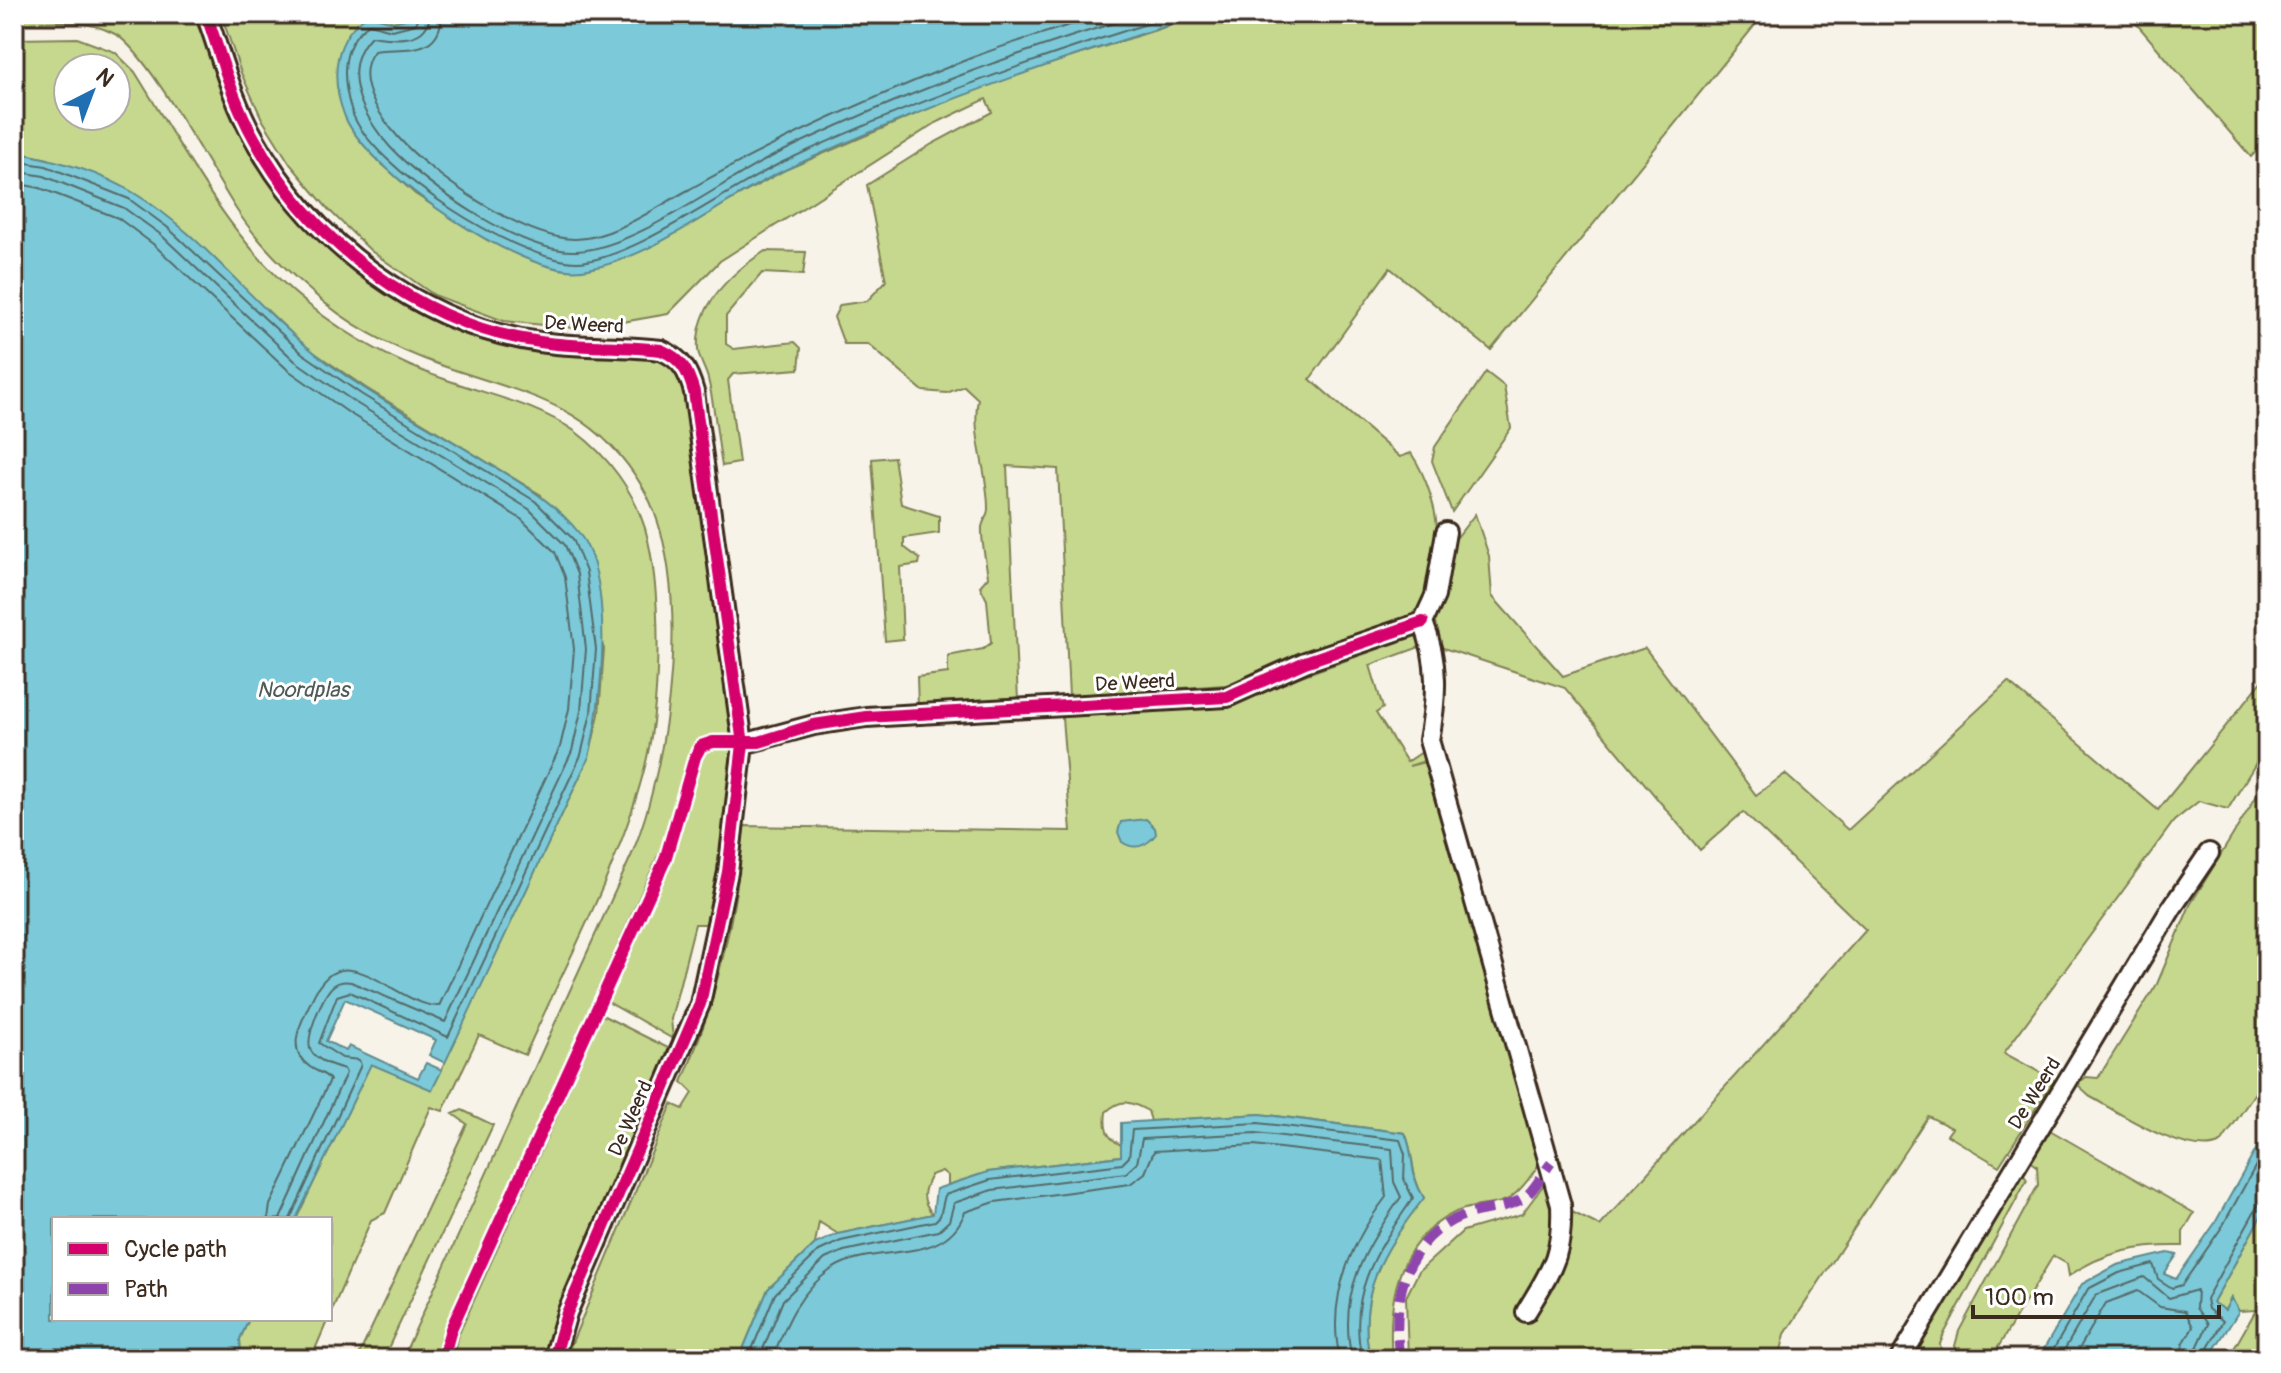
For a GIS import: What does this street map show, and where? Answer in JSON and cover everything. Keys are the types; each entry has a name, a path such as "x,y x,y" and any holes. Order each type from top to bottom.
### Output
{"street":[{"name":"De Weerd","path":"206,14 232,95 254,140 284,186 331,238 394,288 462,321 538,342 661,350 672,355 689,372 743,744 728,872 700,1004 567,1313 554,1359"},
{"path":"1446,532 1435,596 1423,622 1435,651 1437,700 1429,740 1561,1205 1562,1234 1558,1259 1526,1312"},
{"name":"De Weerd","path":"743,744 814,725 866,717 1227,697 1305,662 1423,622"},
{"name":"De Weerd","path":"1900,1359 2171,909 2209,853"}],"green space":[{"path":"14,14 191,14 226,103 258,163 322,242 374,285 424,317 468,336 515,348 563,355 646,355 668,364 684,383 734,737 708,737 694,746 669,831 450,1319 438,1359 402,1359 632,854 646,816 666,721 671,670 669,570 659,526 643,488 624,460 580,420 530,395 443,366 391,344 357,326 302,283 272,255 246,223 162,88 129,45 115,34 91,25 52,22 14,24"},
{"path":"224,14 427,14 393,22 368,15 378,160 415,194 489,241 581,270 634,254 785,170 984,85 1206,14 1764,14 1491,350 1390,268 1310,379 1400,457 1411,453 1422,472 1435,515 1437,560 1425,602 1413,620 1239,684 1069,696 1058,469 1007,466 1018,700 918,708 917,677 948,673 948,656 983,649 991,643 987,600 980,586 988,577 982,533 988,509 978,440 978,399 964,386 947,393 923,391 868,344 844,344 834,317 840,305 867,301 886,281 867,185 932,144 992,112 986,99 936,123 720,261 668,314 583,329 504,321 434,295 371,251 328,209 290,164 262,119 241,73 223,20"},
{"path":"2128,14 2267,14 2267,140 2251,157"},
{"path":"77,38 115,52 52,52 52,132 132,132 132,69 233,226 281,281 341,328 392,358 529,407 576,432 599,452 618,475 634,500 645,528 655,585 656,685 643,774 619,846 525,1055 479,1035 443,1111 431,1107 385,1213 371,1220 332,1310 332,1217 297,1217 371,1063 432,1089 589,757 599,714 604,649 541,495 366,388 306,347 266,309 48,159 14,152 14,39"},
{"path":"765,251 806,252 803,275 762,273 726,316 726,344 734,349 795,342 801,348 799,369 733,374 728,380 739,463 722,466 710,390 698,350 702,319 728,280"},
{"path":"1486,372 1504,386 1511,428 1452,512 1432,461 1435,447"},
{"path":"894,457 901,504 939,516 939,533 904,538 904,547 920,559 919,564 900,567 903,639 885,641 872,459"},
{"path":"1475,514 1489,556 1492,596 1563,676 1645,648 1756,795 1785,774 1848,830 2008,682 2158,810 2267,675 2267,745 2228,809 2199,801 2174,821 2004,1053 2054,1080 1999,1166 1947,1135 1952,1128 1928,1116 1785,1334 1779,1359 1408,1359 1406,1297 1419,1271 1463,1231 1522,1214 1561,1161 1570,1211 1600,1226 1866,930 1743,812 1700,850 1565,688 1440,647 1433,618 1451,545"},
{"path":"1421,634 1428,644 1370,665 1383,708 1376,713 1407,762 1428,748 1431,759 1409,766 1429,761 1545,1155 1525,1184 1510,1198 1456,1212 1436,1224 1420,1239 1400,1274 1394,1294 1392,1359 1370,1359 1367,1313 1377,1272 1397,1235 1424,1198 1416,1181 1405,1133 1260,1114 1151,1121 1148,1111 1126,1102 1111,1108 1105,1118 1109,1136 1121,1145 1121,1156 988,1172 948,1185 948,1176 942,1171 931,1175 925,1190 926,1204 933,1214 838,1234 819,1222 815,1244 768,1289 739,1359 565,1359 672,1104 683,1109 693,1093 682,1082 705,1020 723,957 736,892 744,826 1071,831 1062,718 1065,713 1227,702"},
{"path":"712,748 730,749 733,753 711,916 705,924 695,924 671,1019 673,1039 608,1002 671,864 700,762 705,752"},
{"path":"2267,779 2267,1075 2221,1143 2208,1147 2191,1145 2154,1132 2089,1096 2079,1087 2080,1082 2086,1077 2098,1078 2157,984 2190,905"},
{"path":"602,1015 670,1049 553,1325 544,1359 453,1359 457,1338"},
{"path":"462,1110 493,1125 383,1359 357,1359 467,1124 453,1114"},
{"path":"2048,1129 2194,1213 2183,1232 2183,1246 2123,1251 2082,1267 2069,1276 2067,1264 2053,1256 1991,1359 1960,1359 1955,1346 1959,1331 2038,1185 2037,1166 2025,1157"},
{"path":"2019,1167 2027,1180 1944,1334 1940,1344 1942,1359 1906,1359"},
{"path":"2267,1205 2267,1359 2228,1359 2256,1310 2239,1311 2231,1298 2225,1310 2213,1303"},
{"path":"248,1321 327,1321 311,1359 241,1359 240,1339"}],"water":[{"path":"427,14 1206,14 1046,65 890,124 787,169 661,242 609,264 582,270 556,268 523,257 450,217 383,165 359,140 345,117 336,73 342,45 348,34 368,15 393,22"},
{"name":"Noordplas","path":"14,152 91,173 134,193 180,226 326,362 548,503 570,522 590,554 598,580 602,642 598,705 589,757 445,1063 429,1055 436,1040 345,999 326,1041 346,1051 349,1046 418,1078 426,1063 442,1070 432,1090 371,1064 297,1217 52,1217 52,1321 248,1321 240,1339 241,1359 14,1359"},
{"path":"1146,819 1155,828 1156,834 1152,838 1136,847 1122,842 1118,832 1121,822"},
{"path":"1260,1114 1405,1133 1416,1181 1424,1198 1386,1254 1370,1292 1367,1335 1370,1359 739,1359 768,1289 815,1244 838,1234 933,1214 936,1189 988,1172 1121,1156 1121,1123"},
{"path":"2267,1130 2267,1205 2213,1303 2225,1310 2231,1298 2239,1311 2208,1359 2038,1359 2082,1284 2117,1265 2168,1253 2177,1255 2164,1274 2176,1279 2215,1223"}],"marked path":[{"path":"1400,1359 1400,1297 1405,1277 1425,1242 1460,1217 1525,1197 1551,1163"}],"cycle path":[{"path":"206,14 239,108 278,176 306,212 338,244 374,273 412,298 453,318 496,333 555,344 661,350 683,366 694,392 743,744 728,872 700,1004 567,1313 554,1359"},
{"path":"443,1359 451,1329 665,860 695,757 701,746 713,742 759,742 814,725 866,717 1227,697 1305,662 1423,622"}]}
